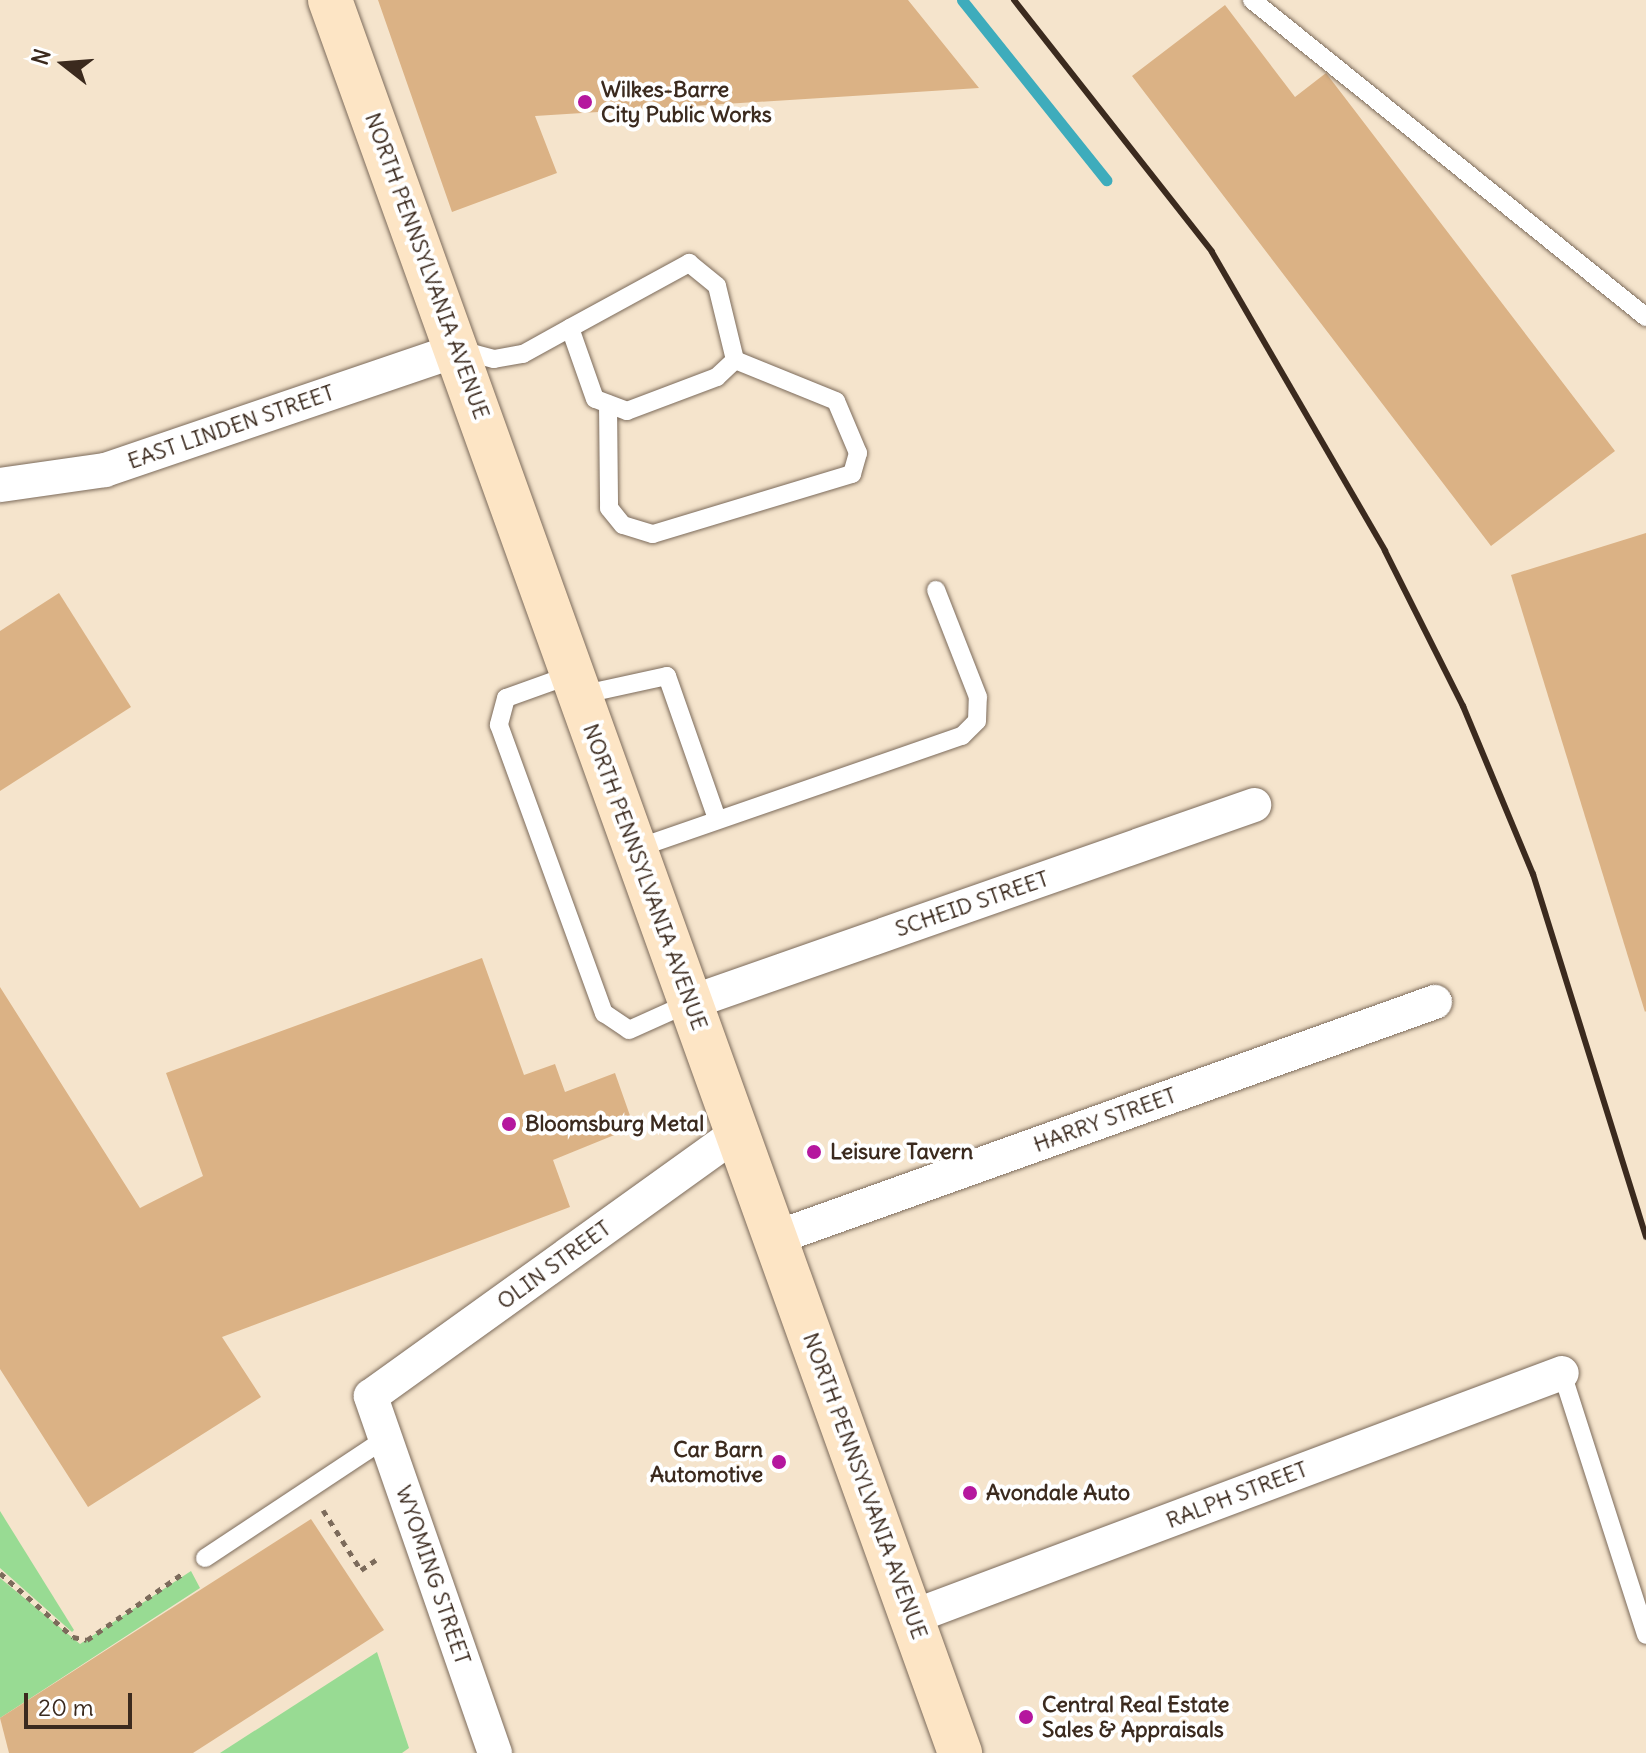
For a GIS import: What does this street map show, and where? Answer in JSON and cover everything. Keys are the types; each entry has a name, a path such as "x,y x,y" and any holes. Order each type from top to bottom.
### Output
{"street":[{"name":"NORTH PENNSYLVANIA AVENUE","path":"330,0 960,1753"},
{"name":"EAST LINDEN STREET","path":"0,485 105,470 457,350"},
{"name":"SCHEID STREET","path":"689,1003 1254,805"},
{"name":"HARRY STREET","path":"775,1238 1435,1002"},
{"name":"OLIN STREET","path":"371,1396 736,1134"},
{"name":"RALPH STREET","path":"912,1617 1562,1373"},
{"name":"WYOMING STREET","path":"371,1396 495,1753"}],"lane":[{"path":"1252,0 1646,317"},
{"path":"457,350 505,359 570,328 689,263 717,286 735,360"},
{"path":"570,328 595,399 627,411 717,377 735,360"},
{"path":"608,404 609,508 623,525 653,534 852,474 858,453 836,401 735,360"},
{"path":"635,849 962,736 977,721 978,697 936,590"},
{"path":"689,1003 629,1030 604,1013 499,725 506,698 577,685 667,676 717,819"},
{"path":"1562,1373 1646,1635"},
{"path":"198,1563 386,1438"}],"path":[{"path":"310,1489 361,1570 376,1560"},
{"path":"0,1573 73,1637 87,1640 198,1563"}],"green space":[{"path":"0,1511 74,1630 72,1632 0,1568"},
{"path":"191,1571 200,1588 0,1718 0,1578 80,1644"},
{"path":"377,1652 409,1748 402,1753 220,1753"}],"building":[{"name":"Wilkes-Barre City Public Works","path":"378,0 908,0 979,88 535,116 557,173 452,212"},
{"path":"1225,5 1295,97 1326,73 1615,451 1491,546 1132,76"},
{"path":"1646,533 1646,1011 1645,1012 1511,575"},
{"path":"59,593 131,707 0,791 0,631"},
{"path":"482,958 524,1075 555,1064 565,1092 615,1073 634,1127 553,1160 570,1207 222,1337 261,1397 88,1507 0,1369 0,987 140,1208 203,1176 166,1073"},
{"path":"311,1519 384,1630 193,1753 9,1753 0,1718"}],"waterway":[{"path":"962,0 1106,180"}],"railway":[{"path":"1014,0 1212,252 1385,551 1463,706 1533,874 1646,1237"}],"place":[{"name":"Wilkes-Barre City Public Works","path":"585,102"},
{"name":"Bloomsburg Metal","path":"509,1124"},
{"name":"Leisure Tavern","path":"814,1152"},
{"name":"Car Barn Automotive","path":"779,1462"},
{"name":"Avondale Auto","path":"970,1493"},
{"name":"Central Real Estate Sales & Appraisals","path":"1026,1717"}]}
